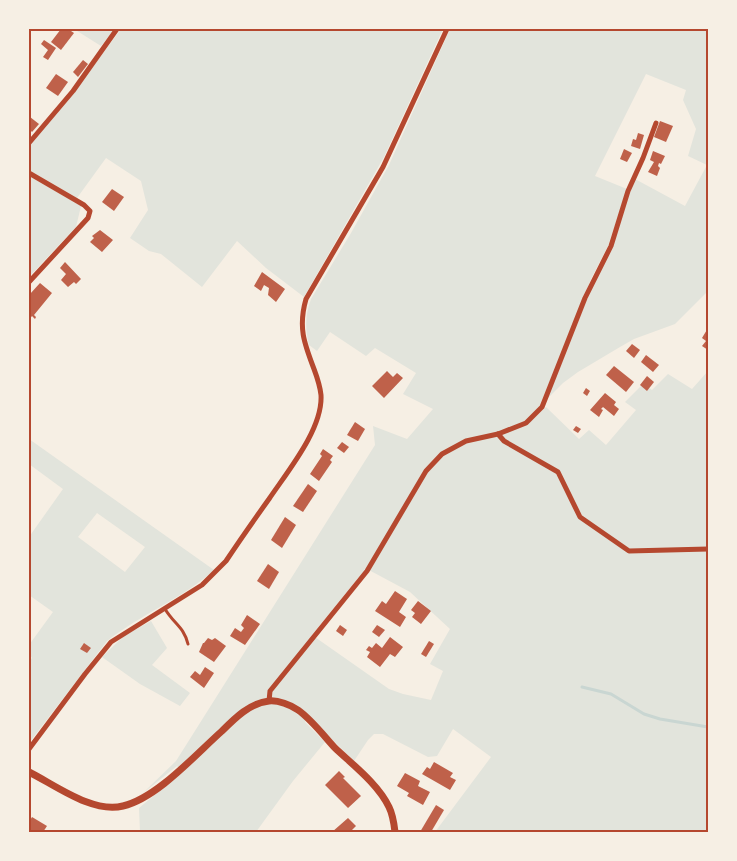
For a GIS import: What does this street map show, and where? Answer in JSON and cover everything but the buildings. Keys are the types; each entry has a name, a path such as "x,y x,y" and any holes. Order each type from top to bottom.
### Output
{"street":[{"path":"29,143 73,91 117,29"},
{"path":"29,749 111,642 202,585 226,561 297,457 312,430 321,403 321,393 302,334 302,317 306,300 383,167 447,29"},
{"path":"269,701 270,692 367,571 426,471 442,454 466,441 498,434 526,423 542,407 585,298 611,246 628,191 656,123"},
{"path":"29,173 84,206 90,212 88,218 29,282"},
{"path":"498,434 504,442 558,472 580,517 630,550 708,549"},
{"path":"29,772 88,803 112,808 123,806 142,798 165,782 249,707 269,701 286,704 298,710 372,784 388,805 395,832"}],"lane":[{"path":"165,608 171,619 184,631 188,644"}],"shaded area":[{"path":"74,29 115,29 101,46"},
{"path":"121,29 443,29 384,157 304,297 266,268 237,241 202,287 161,254 149,251 130,238 148,210 141,181 106,158 77,198 29,170 29,146 65,104"},
{"path":"450,29 708,29 708,291 675,324 634,339 620,347 578,372 563,383 547,399 635,179 685,206 707,165 688,156 696,129 683,100 686,90 646,74 595,176 627,189 608,246 592,277 535,417 546,407 579,439 589,430 606,445 636,410 625,402 643,384 652,390 668,374 692,389 708,371 708,832 435,832 491,757 453,729 437,756 428,757 383,734 374,734 354,761 307,715 305,722 325,742 293,781 256,832 140,832 139,808 181,770 177,766 143,793 176,761 375,445 373,426 407,439 433,409 403,394 416,373 375,348 366,356 330,332 317,351 309,345 306,327 311,299 389,165","holes":["367,569 410,592 450,629 430,664 443,671 431,700 389,689 312,635"]},
{"path":"29,176 81,206 76,227 29,277"},
{"path":"29,439 214,570 189,590 120,631 107,641 29,743 29,661 32,658 29,653 29,645 53,612 29,595 29,537 63,489 29,464","holes":["97,513 145,547 125,572 78,537"]},
{"path":"151,621 167,648 152,665 190,693 180,706 140,684 102,657 124,636"}],"waterway":[{"path":"582,687 611,694 644,714 660,719 708,727"}]}
